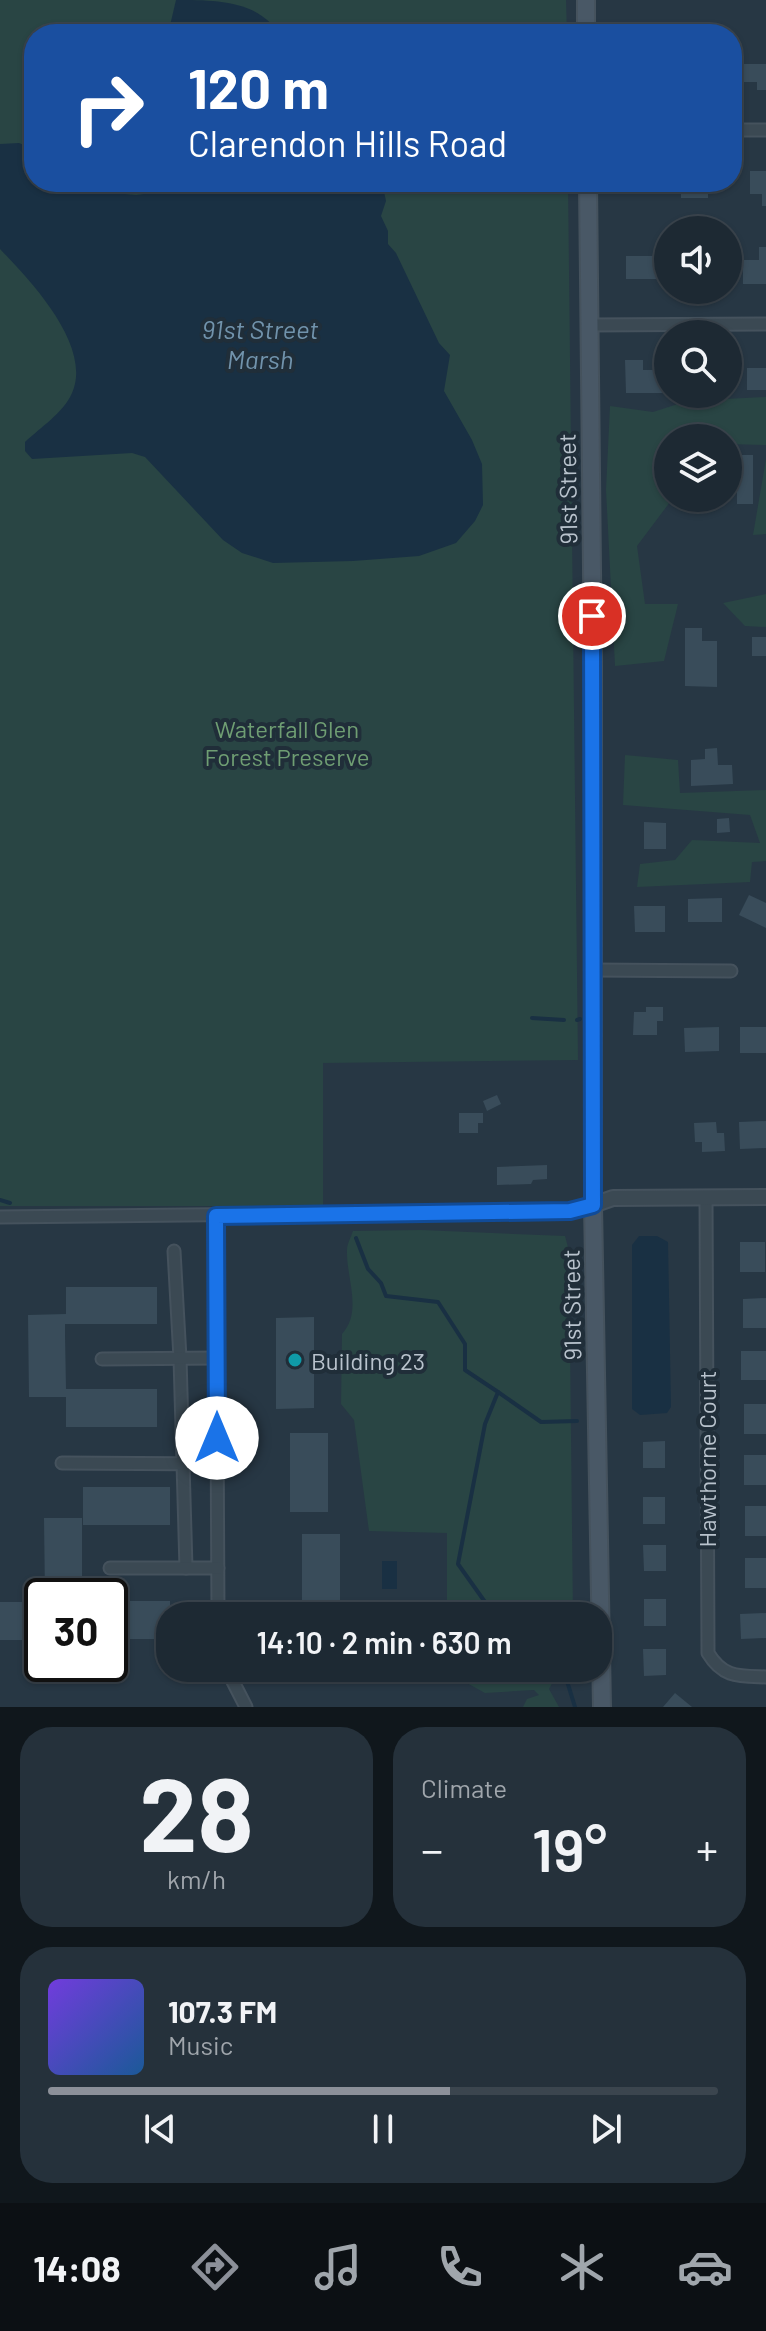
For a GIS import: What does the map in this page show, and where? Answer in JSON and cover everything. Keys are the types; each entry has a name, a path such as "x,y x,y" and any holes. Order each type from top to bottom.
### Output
{"main road":[{"path":"586,0 586,24"},
{"name":"91st Street","path":"588,192 593,1205 602,1707"}],"street":[{"path":"742,130 766,130"},
{"path":"589,325 766,324"},
{"path":"593,970 731,971"},
{"name":"Hawthorne Court","path":"706,1197 708,1653 715,1666 727,1674 766,1677"},
{"path":"0,1217 570,1211 613,1198 766,1197"},
{"path":"216,1216 218,1602"},
{"path":"174,1251 186,1568"},
{"path":"102,1359 217,1358"},
{"path":"62,1463 217,1464"},
{"path":"110,1568 218,1568"},
{"path":"233,1682 246,1707"}],"green space":[{"name":"Waterfall Glen Forest Preserve","path":"0,0 566,0 567,24 24,24 24,192 568,192 578,1060 323,1063 323,1206 0,1206"},
{"path":"766,397 766,445 742,444 742,424 654,424 654,512 662,512 637,546 645,604 678,604 664,661 615,666 606,490 610,406 653,412 665,408 742,408 742,398"},
{"path":"766,459 766,534 753,535"},
{"path":"766,594 766,627 745,626 723,603"},
{"path":"625,755 678,760 680,793 766,790 766,861 752,862 750,882 637,887 640,864 675,860 692,840 760,843 750,815 623,805"},
{"path":"421,1230 565,1236 569,1251 573,1602 447,1602 447,1533 369,1531 354,1420 341,1404 342,1334 352,1315 353,1305 347,1248 353,1231"},
{"path":"465,1682 553,1682 549,1689 559,1707 523,1707 527,1699 539,1695 534,1690 485,1693"}],"water":[{"path":"176,0 234,4 260,14 271,24 170,24"},
{"name":"91st Street Marsh","path":"0,144 24,145 24,192 136,195 160,192 384,192 386,201 381,216 388,231 388,244 396,253 439,343 450,355 444,391 482,464 483,505 475,521 456,543 419,556 273,563 242,553 223,540 145,457 132,453 32,459 25,451 25,442 63,407 72,393 76,375 74,355 66,335 42,296 0,249"},
{"path":"639,1236 657,1236 668,1242 671,1407 667,1413 640,1415 632,1409 632,1245"},
{"path":"382,1561 397,1561 397,1589 382,1589"}],"building":[{"path":"742,64 766,64 766,90 757,90 757,82 742,82"},
{"path":"750,171 766,171 766,206 762,206 762,194 750,194"},
{"path":"681,192 708,192 708,198 681,198"},
{"path":"759,247 766,247 766,284 743,284 743,260 759,260"},
{"path":"626,256 654,256 654,279 626,279"},
{"path":"625,360 643,360 643,370 654,370 654,393 626,393"},
{"path":"747,368 766,368 766,390 747,390"},
{"path":"742,455 753,455 753,504 742,504"},
{"path":"685,628 702,628 702,641 717,641 717,687 685,686"},
{"path":"752,637 766,637 766,656 752,656"},
{"path":"717,748 718,765 732,765 733,784 691,786 691,760 705,759 705,749"},
{"path":"729,818 730,832 717,833 717,819"},
{"path":"644,822 666,823 666,849 644,849"},
{"path":"749,895 766,903 766,928 739,915"},
{"path":"722,898 722,922 688,922 688,899"},
{"path":"634,906 665,906 665,932 635,932"},
{"path":"646,1007 663,1007 663,1021 657,1021 657,1035 633,1035 634,1012 646,1012"},
{"path":"719,1027 719,1051 685,1052 684,1028"},
{"path":"740,1027 766,1027 766,1053 740,1053"},
{"path":"497,1095 501,1104 487,1111 483,1101"},
{"path":"459,1113 483,1113 483,1123 478,1123 478,1133 459,1133"},
{"path":"766,1121 766,1148 740,1149 739,1122"},
{"path":"716,1122 717,1133 724,1133 725,1151 702,1152 702,1142 695,1142 694,1123"},
{"path":"547,1165 547,1179 533,1180 531,1184 497,1185 497,1167"},
{"path":"740,1242 765,1242 765,1272 740,1272"},
{"path":"66,1287 157,1287 157,1324 65,1324 65,1335 66,1389 157,1389 157,1427 66,1427 66,1397 29,1397 28,1315 66,1314"},
{"path":"766,1298 766,1328 743,1328 743,1299"},
{"name":"Building 23","path":"314,1317 314,1408 276,1409 276,1318"},
{"path":"741,1351 766,1351 766,1380 741,1380"},
{"path":"744,1404 766,1404 766,1434 744,1434"},
{"path":"290,1433 328,1433 328,1512 290,1512"},
{"path":"665,1441 665,1468 643,1468 643,1442"},
{"path":"744,1455 766,1455 766,1485 744,1485"},
{"path":"83,1487 170,1487 170,1525 83,1525"},
{"path":"643,1497 665,1497 665,1524 643,1524"},
{"path":"745,1506 766,1506 766,1536 745,1536"},
{"path":"44,1518 82,1518 82,1578 45,1578"},
{"path":"302,1534 340,1534 340,1602 302,1602"},
{"path":"643,1545 666,1545 666,1571 644,1571"},
{"path":"745,1558 766,1558 766,1588 745,1588"},
{"path":"644,1599 666,1599 666,1626 644,1626"},
{"path":"128,1601 170,1601 156,1602 156,1639 128,1639"},
{"path":"0,1602 24,1602 24,1640 0,1640"},
{"path":"766,1613 766,1638 741,1639 740,1614"},
{"path":"643,1649 666,1649 666,1675 644,1676"},
{"path":"675,1693 692,1707 663,1707"}],"waterway":[{"path":"532,1018 564,1020"},
{"path":"0,1200 10,1203"},
{"path":"356,1238 368,1269 381,1283 386,1296 438,1302 465,1344 465,1370 498,1392 485,1424 458,1564 485,1602"},
{"path":"498,1392 541,1422 577,1421"},
{"path":"567,1682 575,1707"}],"place":[{"name":"Building 23","path":"295,1360"}],"route":[{"path":"217,1438 216,1216 570,1211 593,1205 592,616"}]}
